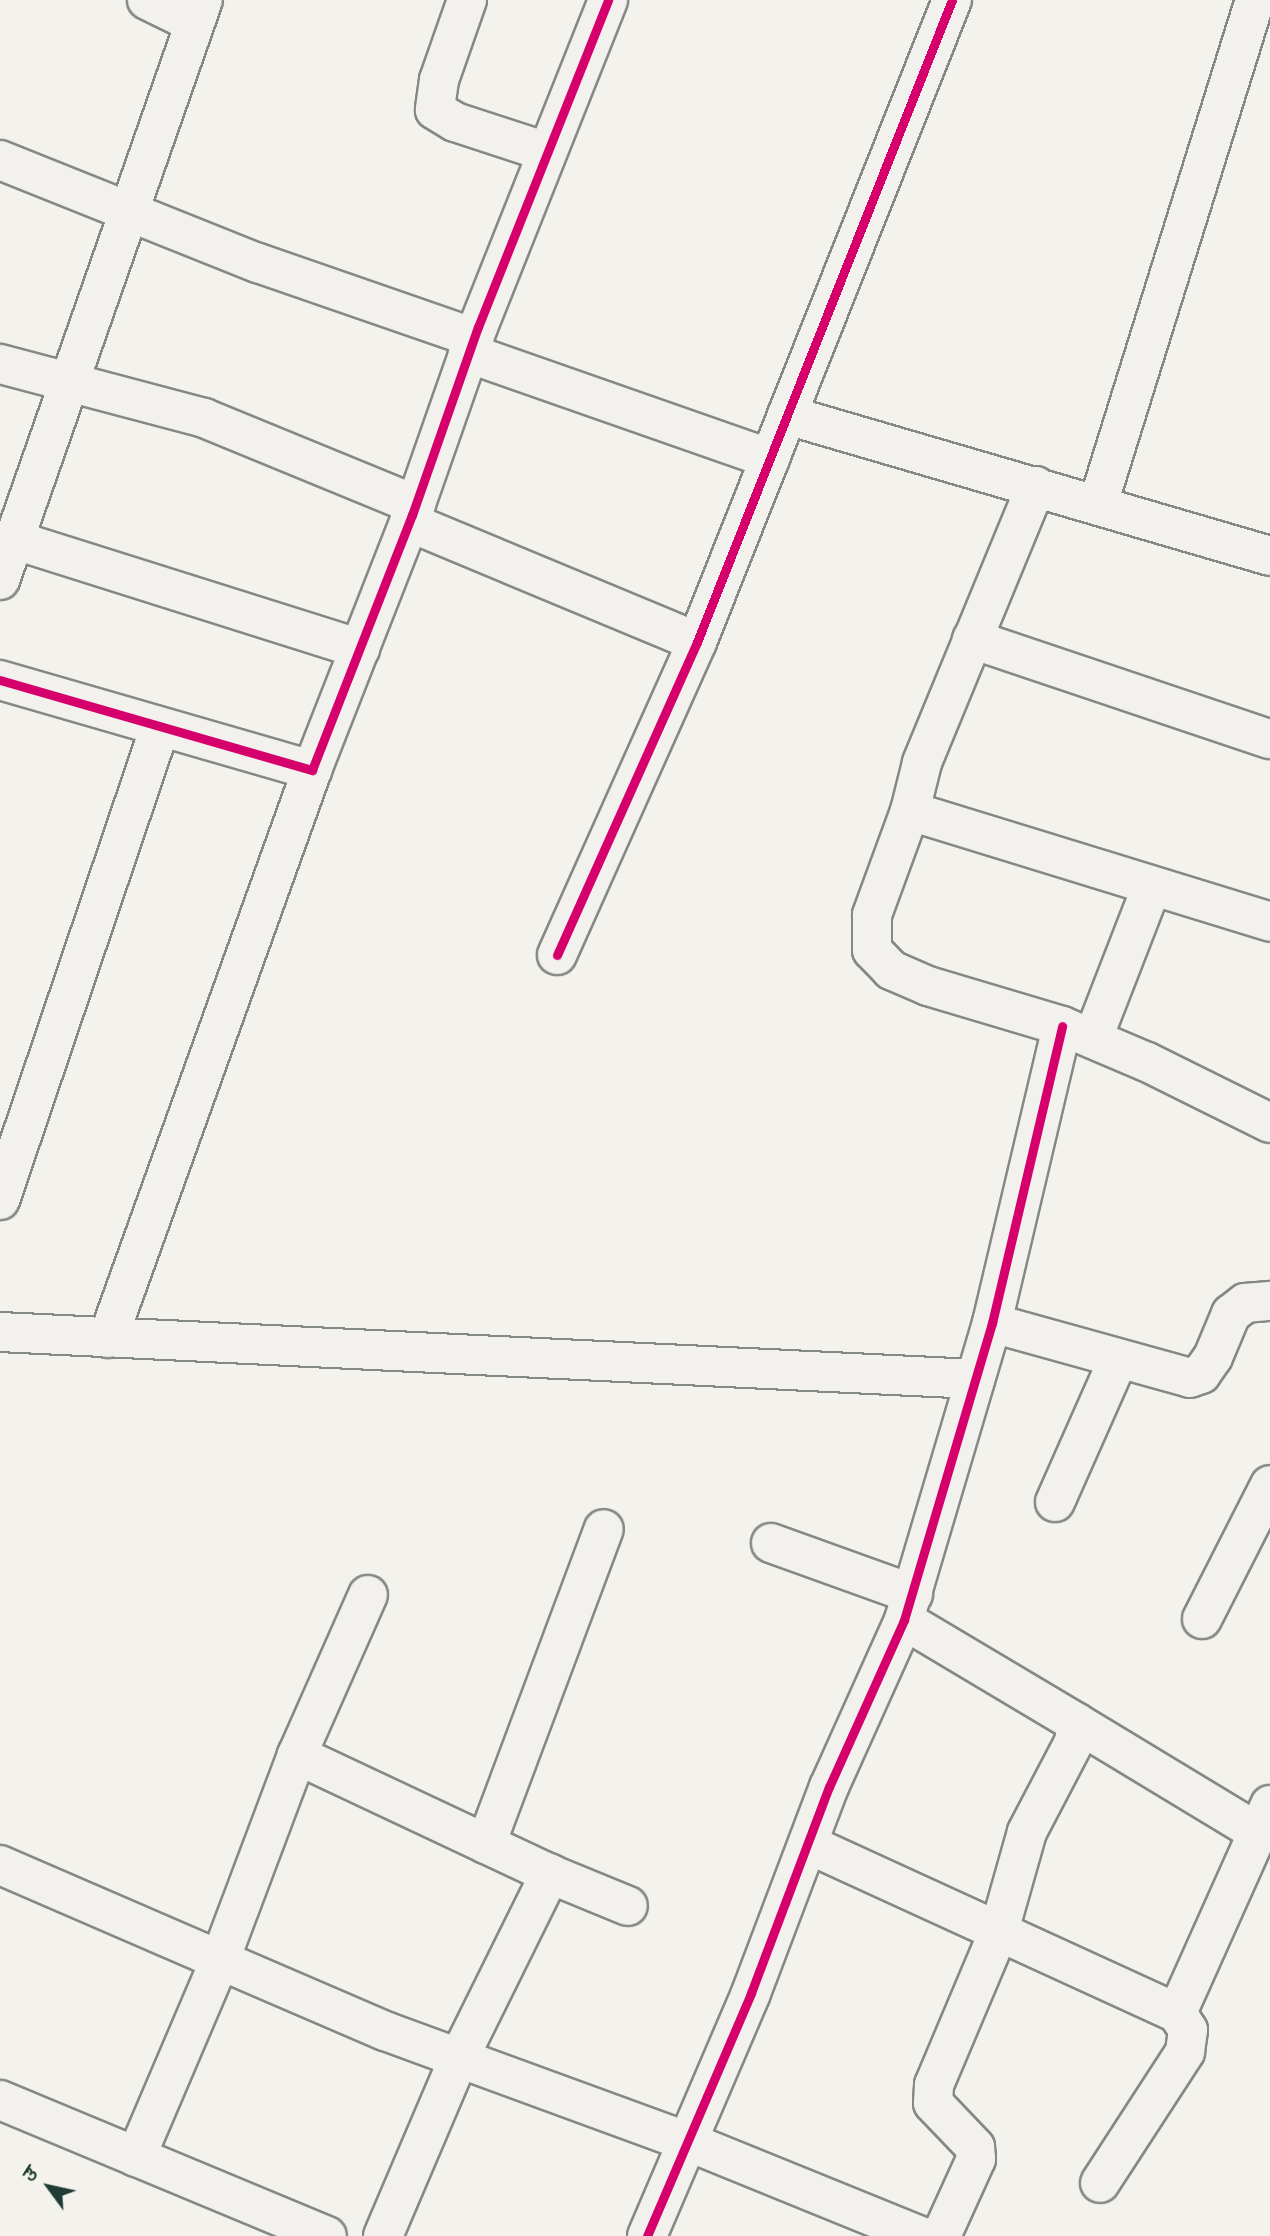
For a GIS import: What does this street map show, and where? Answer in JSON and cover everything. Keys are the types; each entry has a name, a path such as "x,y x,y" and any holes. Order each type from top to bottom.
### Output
{"street":[{"path":"0,580 199,12 147,0"},
{"path":"467,0 439,80 435,110 455,122 547,152"},
{"path":"108,1338 312,770 412,513 471,345 608,0"},
{"path":"557,955 697,642 952,0"},
{"path":"1098,504 1255,56 1255,0"},
{"path":"0,160 129,213 770,459"},
{"path":"0,364 204,418 697,642"},
{"path":"787,415 1270,556"},
{"path":"1036,486 922,763 910,811 872,915 872,950 891,970 928,986 1077,1032 1270,1123"},
{"path":"15,540 360,649"},
{"path":"972,639 1270,738"},
{"path":"0,680 312,770"},
{"path":"0,1200 160,727"},
{"path":"910,811 1270,922"},
{"path":"648,2236 689,2143 810,1844 829,1787 909,1607 1077,1032 1152,886"},
{"path":"992,1323 1190,1378 1201,1374 1213,1357 1231,1314 1245,1303 1270,1301"},
{"path":"0,1332 975,1379"},
{"path":"1055,1502 1118,1360"},
{"path":"1202,1619 1270,1485"},
{"path":"486,1844 604,1529"},
{"path":"771,1543 909,1607 1077,1723 1262,1818 1177,2013"},
{"path":"136,2157 220,1960 297,1755 368,1595"},
{"path":"940,2236 976,2159 975,2147 933,2103 934,2085 999,1931 1027,1832 1074,1742 1077,1723"},
{"path":"297,1755 550,1874 628,1906"},
{"path":"810,1844 1177,2013 1188,2030 1185,2052 1100,2183"},
{"path":"0,1865 458,2060 689,2143 920,2236"},
{"path":"383,2236 458,2060 550,1874"},
{"path":"0,2100 327,2236"}],"cycle path":[{"path":"0,680 312,770 412,515 478,327 608,0"},
{"path":"557,955 697,642 952,0"},
{"path":"647,2236 751,1993 829,1787 904,1620 992,1323 1062,1026"}]}
